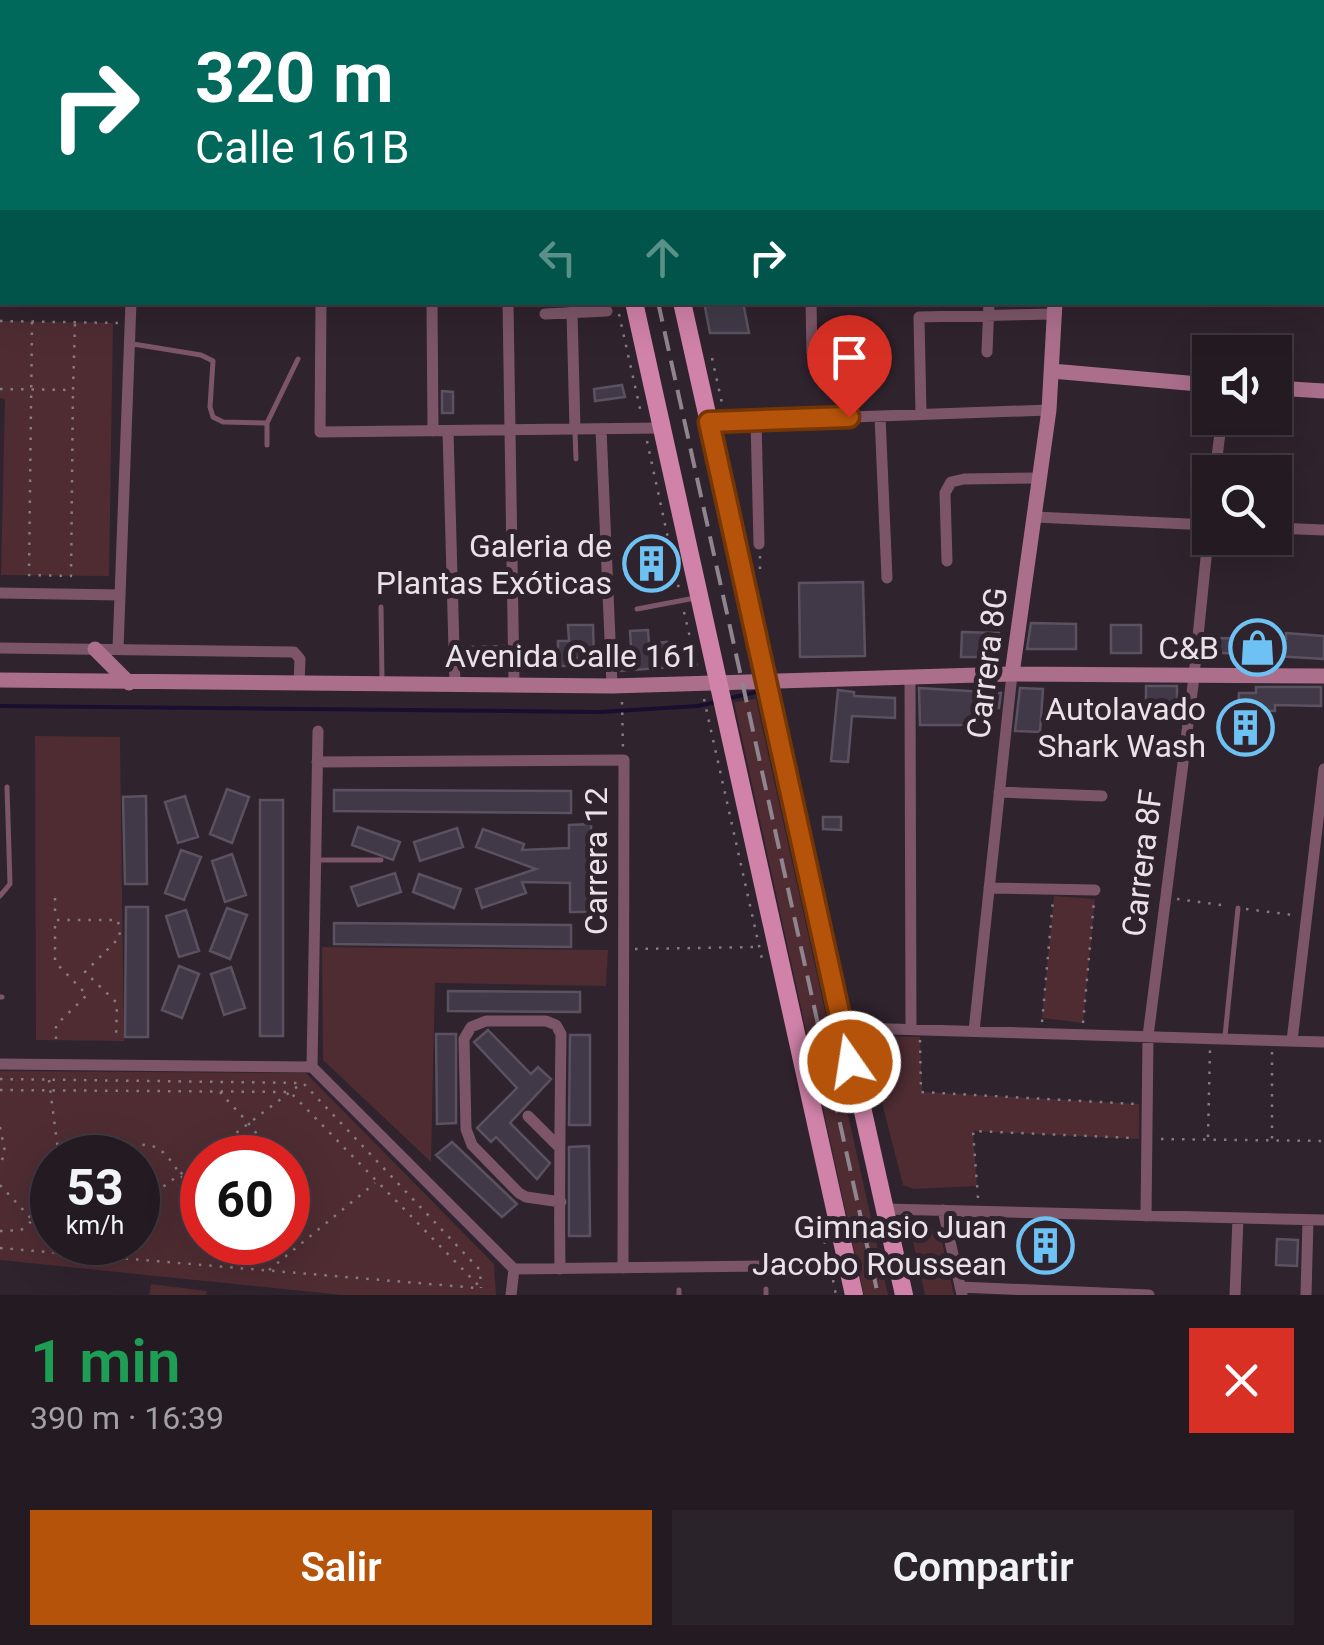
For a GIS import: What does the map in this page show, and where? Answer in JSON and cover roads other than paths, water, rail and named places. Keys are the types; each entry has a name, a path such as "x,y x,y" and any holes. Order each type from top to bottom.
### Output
{"main road":[{"path":"683,305 904,1295"},
{"path":"620,308 653,428 690,599 717,682 854,1295"},
{"name":"Carrera 8G","path":"1012,674 1049,410 1055,308"},
{"path":"1052,371 1192,383"},
{"path":"1292,389 1324,391"},
{"path":"95,649 129,683"},
{"name":"Avenida Calle 161","path":"0,680 617,685 1012,674 1324,676"}],"street":[{"path":"118,649 131,305"},
{"path":"321,305 320,432 653,428"},
{"path":"432,305 433,431"},
{"path":"508,305 514,685"},
{"path":"810,305 812,352"},
{"path":"544,314 620,308"},
{"path":"920,414 919,317 989,309 1055,308"},
{"path":"987,352 989,309"},
{"path":"572,312 575,429"},
{"path":"709,422 1049,410"},
{"path":"880,416 887,578"},
{"path":"756,420 759,544"},
{"path":"601,429 617,685"},
{"path":"448,430 454,685"},
{"path":"947,561 945,493 951,482 964,478 1039,478"},
{"path":"1034,517 1192,522"},
{"path":"1292,529 1324,530"},
{"name":"Carrera 8F","path":"1146,1216 1148,1036 1207,555"},
{"path":"0,593 120,595"},
{"path":"0,648 294,652 300,659 300,684"},
{"name":"Carrera 8G","path":"974,1031 1012,674"},
{"path":"910,677 916,1030"},
{"path":"312,1066 318,732"},
{"name":"Carrera 12","path":"317,762 624,760 623,1268"},
{"path":"1292,1041 1324,769"},
{"path":"999,792 1102,796"},
{"path":"989,888 1096,890"},
{"path":"560,1269 561,1202 561,1034 546,1021 486,1021 471,1027 464,1039 466,1130 472,1145 519,1193 561,1202"},
{"path":"856,1028 1324,1042"},
{"path":"0,1064 312,1066 514,1270 848,1265"},
{"path":"528,1116 560,1148"},
{"path":"885,1208 1324,1220"},
{"path":"943,1210 961,1291 1149,1295"},
{"path":"1235,1295 1238,1218"},
{"path":"1306,1295 1308,1220"},
{"path":"511,1295 514,1270"}],"lane":[{"path":"130,344 202,355 212,361 213,416 223,422 267,423"},
{"path":"268,445 267,423 298,360"},
{"path":"575,429 576,459"},
{"path":"638,608 690,599"},
{"path":"381,607 382,684"},
{"path":"0,896 10,884 7,786"},
{"path":"316,860 381,860"},
{"path":"1218,1039 1238,908"}],"waterway":[{"path":"726,699 765,690"},
{"path":"0,706 599,712 716,702"}],"railway":[{"path":"659,305 878,1295"}],"place":[{"name":"Galeria de Plantas Exóticas","path":"651,564"},
{"name":"C&B","path":"1258,648"},
{"name":"Autolavado Shark Wash","path":"1245,727"},
{"name":"Gimnasio Juan Jacobo Roussean","path":"1046,1245"}]}
